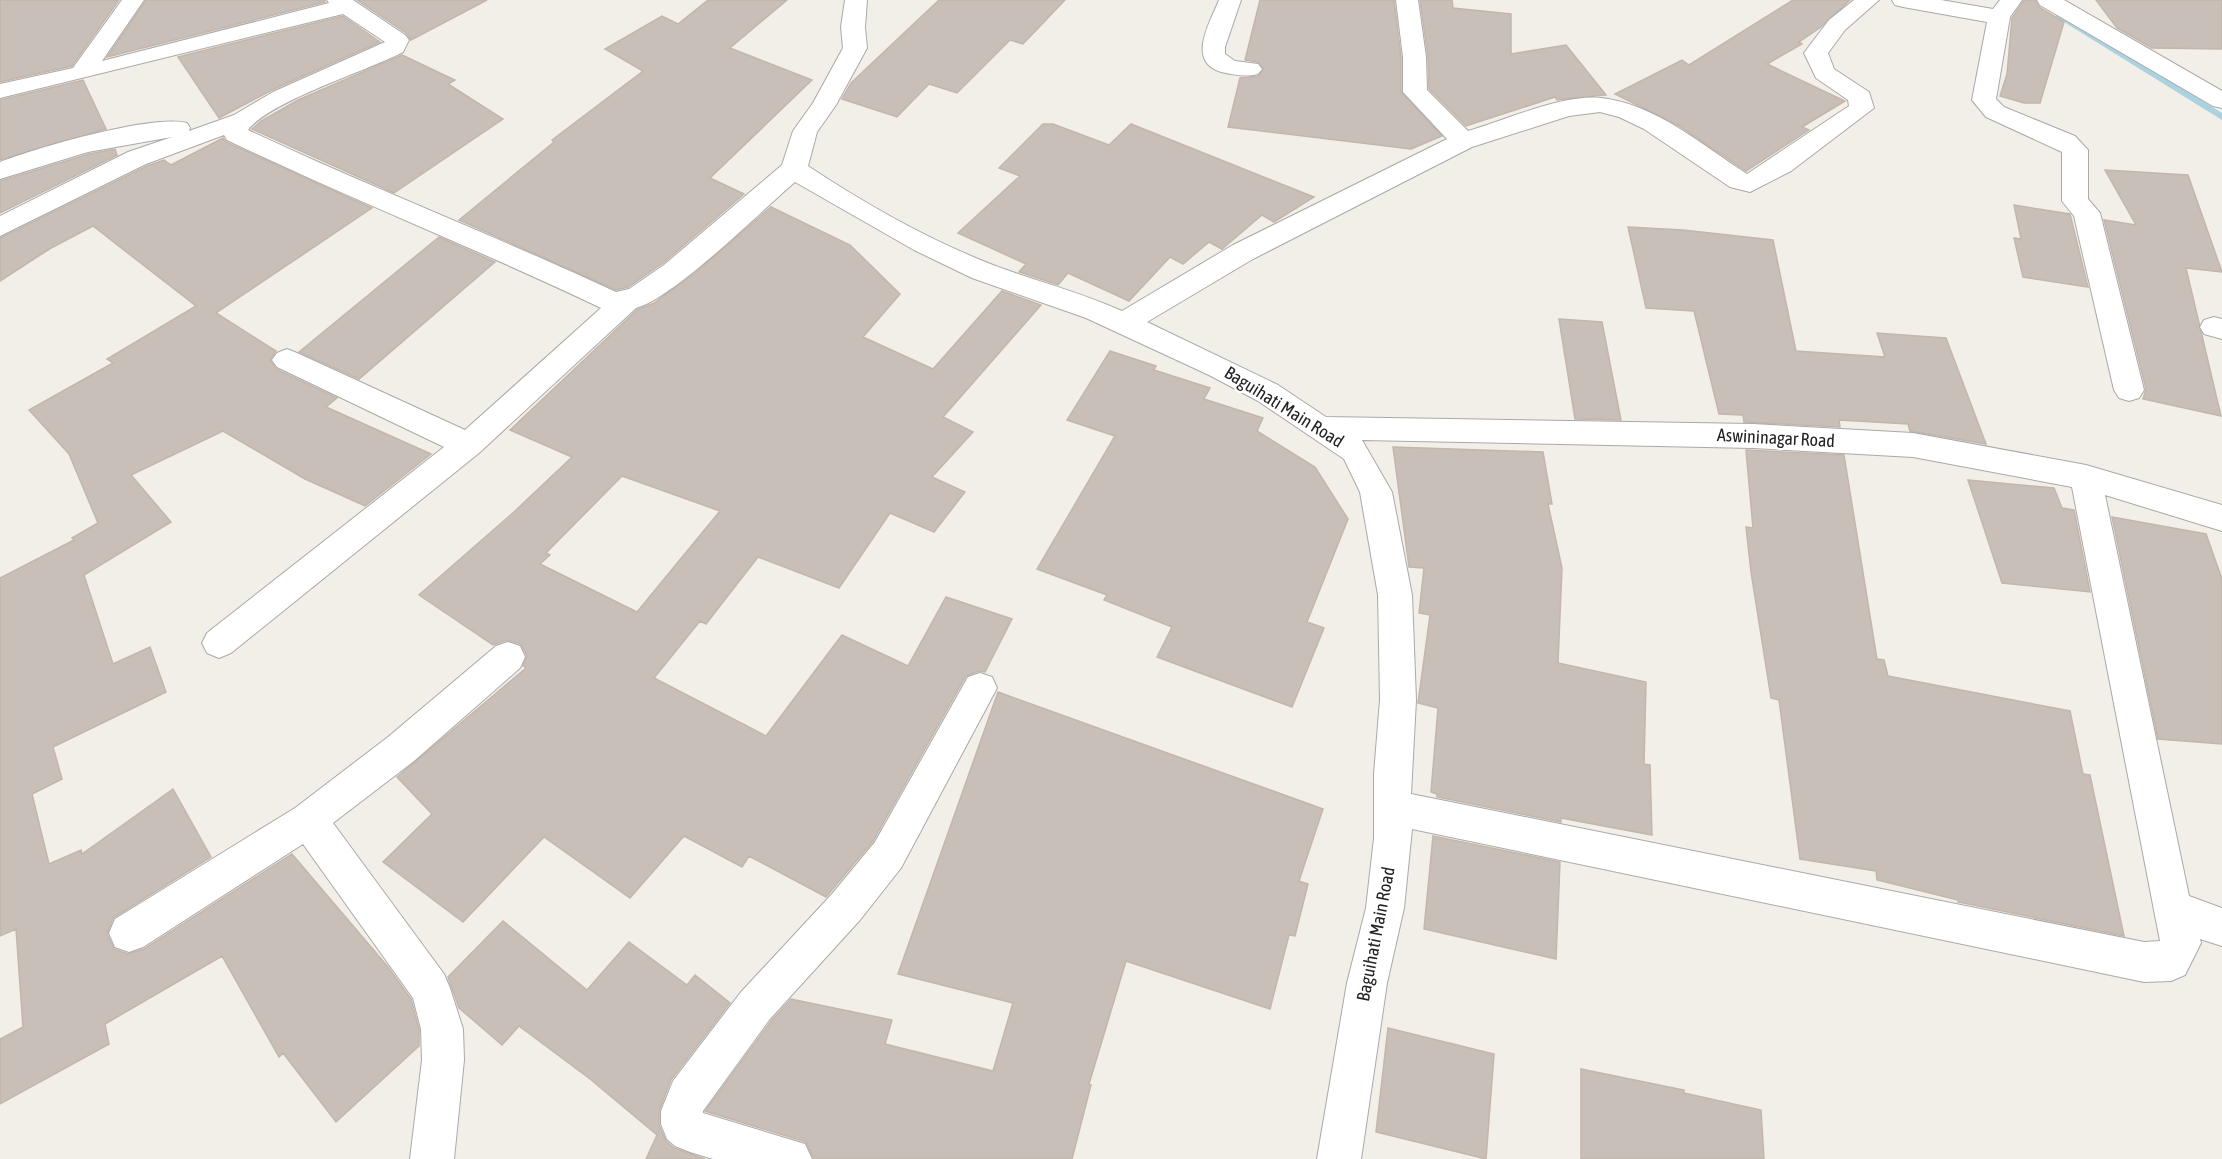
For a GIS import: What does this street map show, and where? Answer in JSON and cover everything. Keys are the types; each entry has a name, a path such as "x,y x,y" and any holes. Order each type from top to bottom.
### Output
{"street":[{"path":"81,73 132,0"},
{"path":"243,120 234,131 246,139 308,168 516,256 613,302 626,302 637,298 674,272 794,169 805,131 824,105 855,48 856,0"},
{"path":"1230,0 1213,47 1213,56 1218,62 1230,67 1250,69"},
{"path":"1407,0 1409,30 1417,70 1415,92 1463,141"},
{"path":"1122,324 1243,252 1463,141 1566,109 1600,105 1627,111 1653,124 1739,181 1750,184 1782,165 1862,108 1860,97 1824,73 1815,53 1837,26 1868,0"},
{"path":"1902,0 2005,8 1984,100 1995,112 2066,142 2075,150 2075,201 2086,213 2129,390"},
{"path":"2048,0 2222,101"},
{"path":"0,91 81,73 342,3 397,40 395,47 309,84 243,120 137,158 0,226"},
{"path":"0,171 32,158 88,142 243,120"},
{"name":"Baguihati Main Road","path":"794,169 924,244 982,271 1096,311 1229,372 1268,393 1355,451 1376,492 1395,595 1398,700 1392,808 1393,838 1385,908 1365,993 1339,1159"},
{"path":"219,643 468,445 626,302"},
{"path":"287,360 468,445"},
{"name":"Aswininagar Road","path":"1321,428 1753,436 1912,445 2086,477 2222,518"},
{"path":"1392,808 2144,962 2171,961 2181,944 2172,910 2086,477"},
{"path":"129,933 308,820 401,749 508,657"},
{"path":"790,1159 690,1131 682,1124 682,1111 688,1096 755,1006 846,908 888,855 980,688"},
{"path":"308,820 430,988 442,1029 443,1060 432,1159"},
{"path":"2172,910 2222,927"}],"building":[{"path":"0,0 119,0 72,66 0,82"},
{"path":"146,0 325,0 325,2 107,57"},
{"path":"357,0 487,0 411,40 406,33"},
{"path":"708,0 787,0 730,48 812,80 710,178 744,194 663,263 628,287 616,290 459,220 554,142 552,140 643,71 605,49 662,16 678,24"},
{"path":"939,0 1065,0 1023,44 1010,40 957,93 929,84 897,117 842,99 851,83"},
{"path":"1260,0 1394,0 1401,57 1401,92 1442,136 1411,149 1228,127 1240,78 1258,76 1264,69 1258,62 1245,60"},
{"path":"1420,0 1452,0 1453,8 1511,14 1511,54 1566,45 1606,95 1557,100 1555,97 1466,126 1429,89 1428,57"},
{"path":"1793,0 1850,0 1821,27 1799,42 1802,44 1767,64 1845,101 1802,127 1809,130 1746,171 1679,126 1615,94 1682,60 1689,65"},
{"path":"2024,0 2035,0 2039,7 2064,22 2040,103 2024,103 2000,96 2007,74 2012,18"},
{"path":"2096,0 2222,0 2222,49 2152,48 2117,28"},
{"path":"343,16 380,42 272,90 219,118 178,57"},
{"path":"402,55 455,80 448,84 503,119 394,193 252,129 261,121 298,100"},
{"path":"83,80 106,129 0,160 0,100"},
{"path":"1043,124 1053,124 1109,145 1131,124 1314,197 1274,222 1262,215 1222,249 1209,242 1183,264 1170,257 1129,301 1068,273 1058,285 1019,272 1026,264 958,233 1020,176 999,168"},
{"path":"223,138 226,142 372,208 216,313 276,351 270,360 276,369 337,398 326,407 431,454 365,506 305,479 223,431 131,475 171,522 84,575 113,664 150,647 166,692 53,747 62,779 32,794 49,864 81,850 82,854 173,789 211,857 113,918 107,934 114,949 128,954 144,949 292,854 388,967 411,999 419,1029 419,1046 336,1122 283,1053 279,1057 222,956 105,1024 109,1044 0,1104 0,1039 23,1027 16,929 0,936 0,578 74,540 72,538 98,523 69,454 29,410 113,363 107,359 196,306 93,226 51,248 0,281 0,238 147,166 164,160 171,165"},
{"path":"115,149 117,155 0,213 0,181 89,154"},
{"path":"2105,170 2188,175 2222,272 2186,268 2221,416 2143,399 2146,389 2104,220 2136,225"},
{"path":"2014,205 2070,214 2088,287 2023,277 2014,238 2021,239"},
{"path":"771,207 850,245 900,294 863,337 933,369 1002,291 1041,305 943,417 973,432 932,477 965,492 934,532 890,513 839,588 758,557 706,624 700,621 654,678 766,736 842,635 908,666 946,597 1012,619 985,672 979,671 966,676 873,841 826,897 749,856 742,867 684,836 630,898 544,837 463,922 383,862 432,814 397,777 526,668 523,666 527,656 521,644 507,640 493,645 419,595 515,511 572,457 510,430 637,310 654,303 695,273","holes":["622,476 720,511 637,612 540,564 550,555 546,553"]},
{"path":"1628,227 1683,230 1773,240 1796,351 1885,357 1877,333 1946,338 1986,444 1910,431 1908,424 1839,420 1840,427 1744,422 1743,415 1719,414 1694,311 1646,308"},
{"path":"439,237 495,262 359,379 299,352"},
{"path":"1559,319 1602,322 1621,420 1575,419"},
{"path":"1110,351 1156,366 1154,370 1210,388 1204,399 1263,418 1257,431 1315,467 1348,519 1307,622 1324,628 1292,707 1157,657 1172,627 1104,600 1107,595 1037,569 1115,436 1067,420"},
{"path":"1393,447 1543,452 1552,504 1548,504 1562,568 1558,663 1646,682 1644,764 1650,765 1652,835 1561,818 1561,822 1437,797 1437,794 1431,792 1438,708 1418,703 1430,615 1419,613 1424,568 1409,567"},
{"path":"1746,450 1844,455 1877,659 1884,660 1888,676 2070,711 2083,774 2090,775 2124,936 1958,902 1958,900 1877,880 1876,871 1800,859 1779,700 1771,698 1751,572 1746,527 1753,528"},
{"path":"1968,480 2054,488 2062,508 2074,510 2090,592 2002,583"},
{"path":"2112,517 2206,534 2222,579 2222,744 2158,739"},
{"path":"998,692 1323,809 1299,881 1308,884 1295,936 1289,935 1270,1009 1126,961 1089,1084 1091,1085 1072,1159 814,1159 806,1142 705,1111 771,1021 791,999 892,1020 885,1044 993,1071 1013,1003 898,974"},
{"path":"1433,836 1560,862 1556,959 1424,929"},
{"path":"503,921 587,990 629,942 687,985 695,975 730,1003 671,1080 659,1111 659,1125 666,1141 674,1148 705,1159 646,1159 657,1135 590,1079 519,1026 502,1045 459,1008 448,977"},
{"path":"1388,1028 1494,1054 1486,1159 1376,1132"},
{"path":"1581,1069 1684,1090 1684,1093 1761,1110 1764,1159 1581,1159"}],"waterway":[{"path":"2059,15 2222,117"}]}
